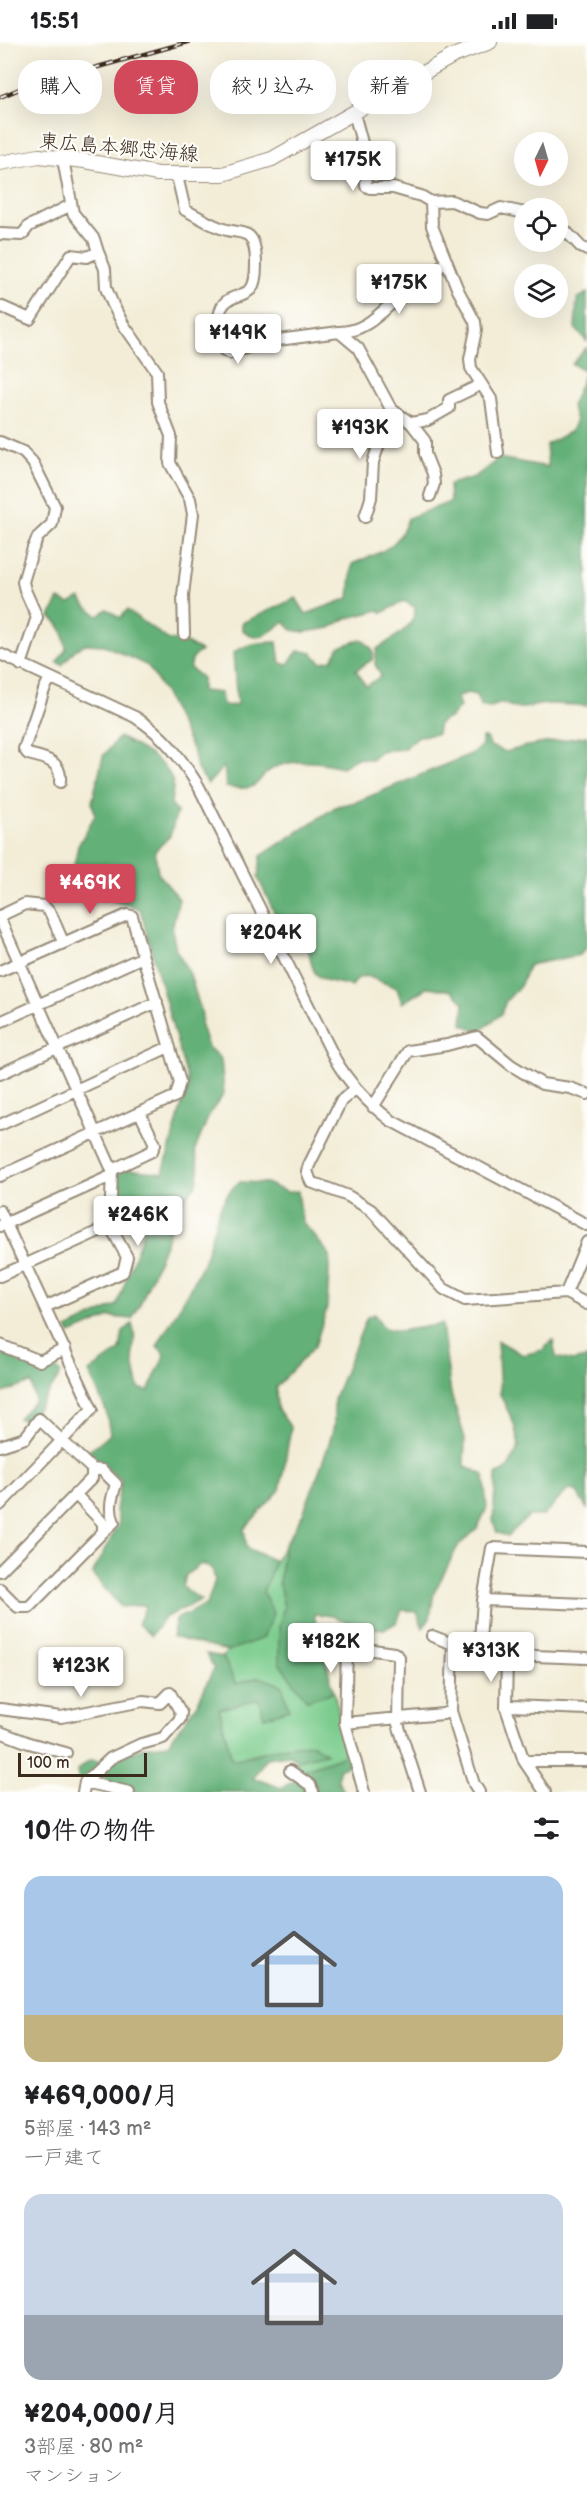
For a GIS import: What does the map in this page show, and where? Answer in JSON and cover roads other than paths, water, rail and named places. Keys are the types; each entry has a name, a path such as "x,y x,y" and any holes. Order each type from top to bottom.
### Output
{"main road":[{"name":"東広島本郷忠海線","path":"432,68 453,56 490,42"},
{"name":"東広島本郷忠海線","path":"0,163 39,156 177,176 223,174 272,159 352,114"}],"street":[{"path":"354,114 364,150 366,186 370,189 393,188 421,196 431,202 452,201 469,210 488,214 501,208 514,211"},
{"path":"63,159 71,205 77,218 94,239 105,269 106,288 113,305 123,324 157,372 158,402 171,436 170,463 190,499 193,514 183,595 184,634"},
{"path":"177,176 185,210 221,229 250,237 255,246 253,286 250,290 226,301 219,317 225,350 230,353 263,342 350,332 371,322 407,290 447,262"},
{"path":"431,202 432,226 458,290 475,322 471,368 491,399 498,453"},
{"path":"0,234 22,235 28,226 71,205"},
{"path":"568,234 580,247 587,250"},
{"path":"0,306 30,319 71,255 87,257 98,252"},
{"path":"339,332 358,348 391,409 411,423 425,441 425,454 433,474 434,484 430,496"},
{"path":"411,423 428,420 440,414 449,408 449,400 480,385"},
{"path":"365,517 371,498 374,462 391,409"},
{"path":"0,442 23,452 33,463 55,507 52,524 38,537 25,573 25,590 37,617 21,664"},
{"path":"0,654 135,717 152,728 180,756 199,787 335,1059 355,1089 373,1107 390,1120 587,1225"},
{"path":"50,678 24,749 27,754 49,760 57,765 61,774 60,782"},
{"path":"45,1307 123,1272 127,1257 110,1226 111,1173 0,918 25,904 44,906 51,914 63,942"},
{"path":"0,971 127,915 132,916 180,1082 176,1096 0,1176"},
{"path":"0,1022 143,957"},
{"path":"0,1074 157,1002"},
{"path":"373,1107 408,1051 447,1045 477,1037 511,1065 542,1084 570,1088 587,1094"},
{"path":"0,1125 169,1047"},
{"path":"355,1089 341,1101 309,1165 307,1171 311,1182 348,1196 371,1210 444,1289 465,1300 566,1293 587,1304"},
{"path":"3,1224 152,1151 155,1144 140,1113"},
{"path":"0,1211 3,1224 26,1266 92,1409 2,1498"},
{"path":"0,1276 110,1226"},
{"path":"566,1293 587,1242"},
{"path":"0,1345 39,1361 65,1349"},
{"path":"0,1446 25,1438 39,1419 63,1439 92,1469 102,1470 116,1484 110,1514 114,1522 29,1607 18,1607 0,1589"},
{"path":"0,1571 92,1478 92,1469"},
{"path":"75,1494 103,1523 103,1532"},
{"path":"479,1654 483,1600 492,1548 587,1552"},
{"path":"483,1600 587,1604"},
{"path":"432,1636 479,1654 587,1658"},
{"path":"453,1645 451,1711 474,1784 479,1792"},
{"path":"364,1792 345,1723 347,1649 352,1647 394,1653 399,1657 397,1718 420,1792"},
{"path":"507,1656 506,1708 524,1761 545,1792"},
{"path":"0,1709 61,1717 143,1701 160,1702 170,1693 181,1713 180,1719 163,1738 141,1744 111,1758 84,1787"},
{"path":"506,1708 511,1706 587,1709"},
{"path":"345,1723 443,1714 451,1711"},
{"path":"0,1732 66,1753"},
{"path":"524,1761 587,1761"},
{"path":"291,1770 310,1785 314,1792"},
{"path":"84,1787 129,1792"}],"railway":[{"path":"0,97 22,88 188,42"}]}
